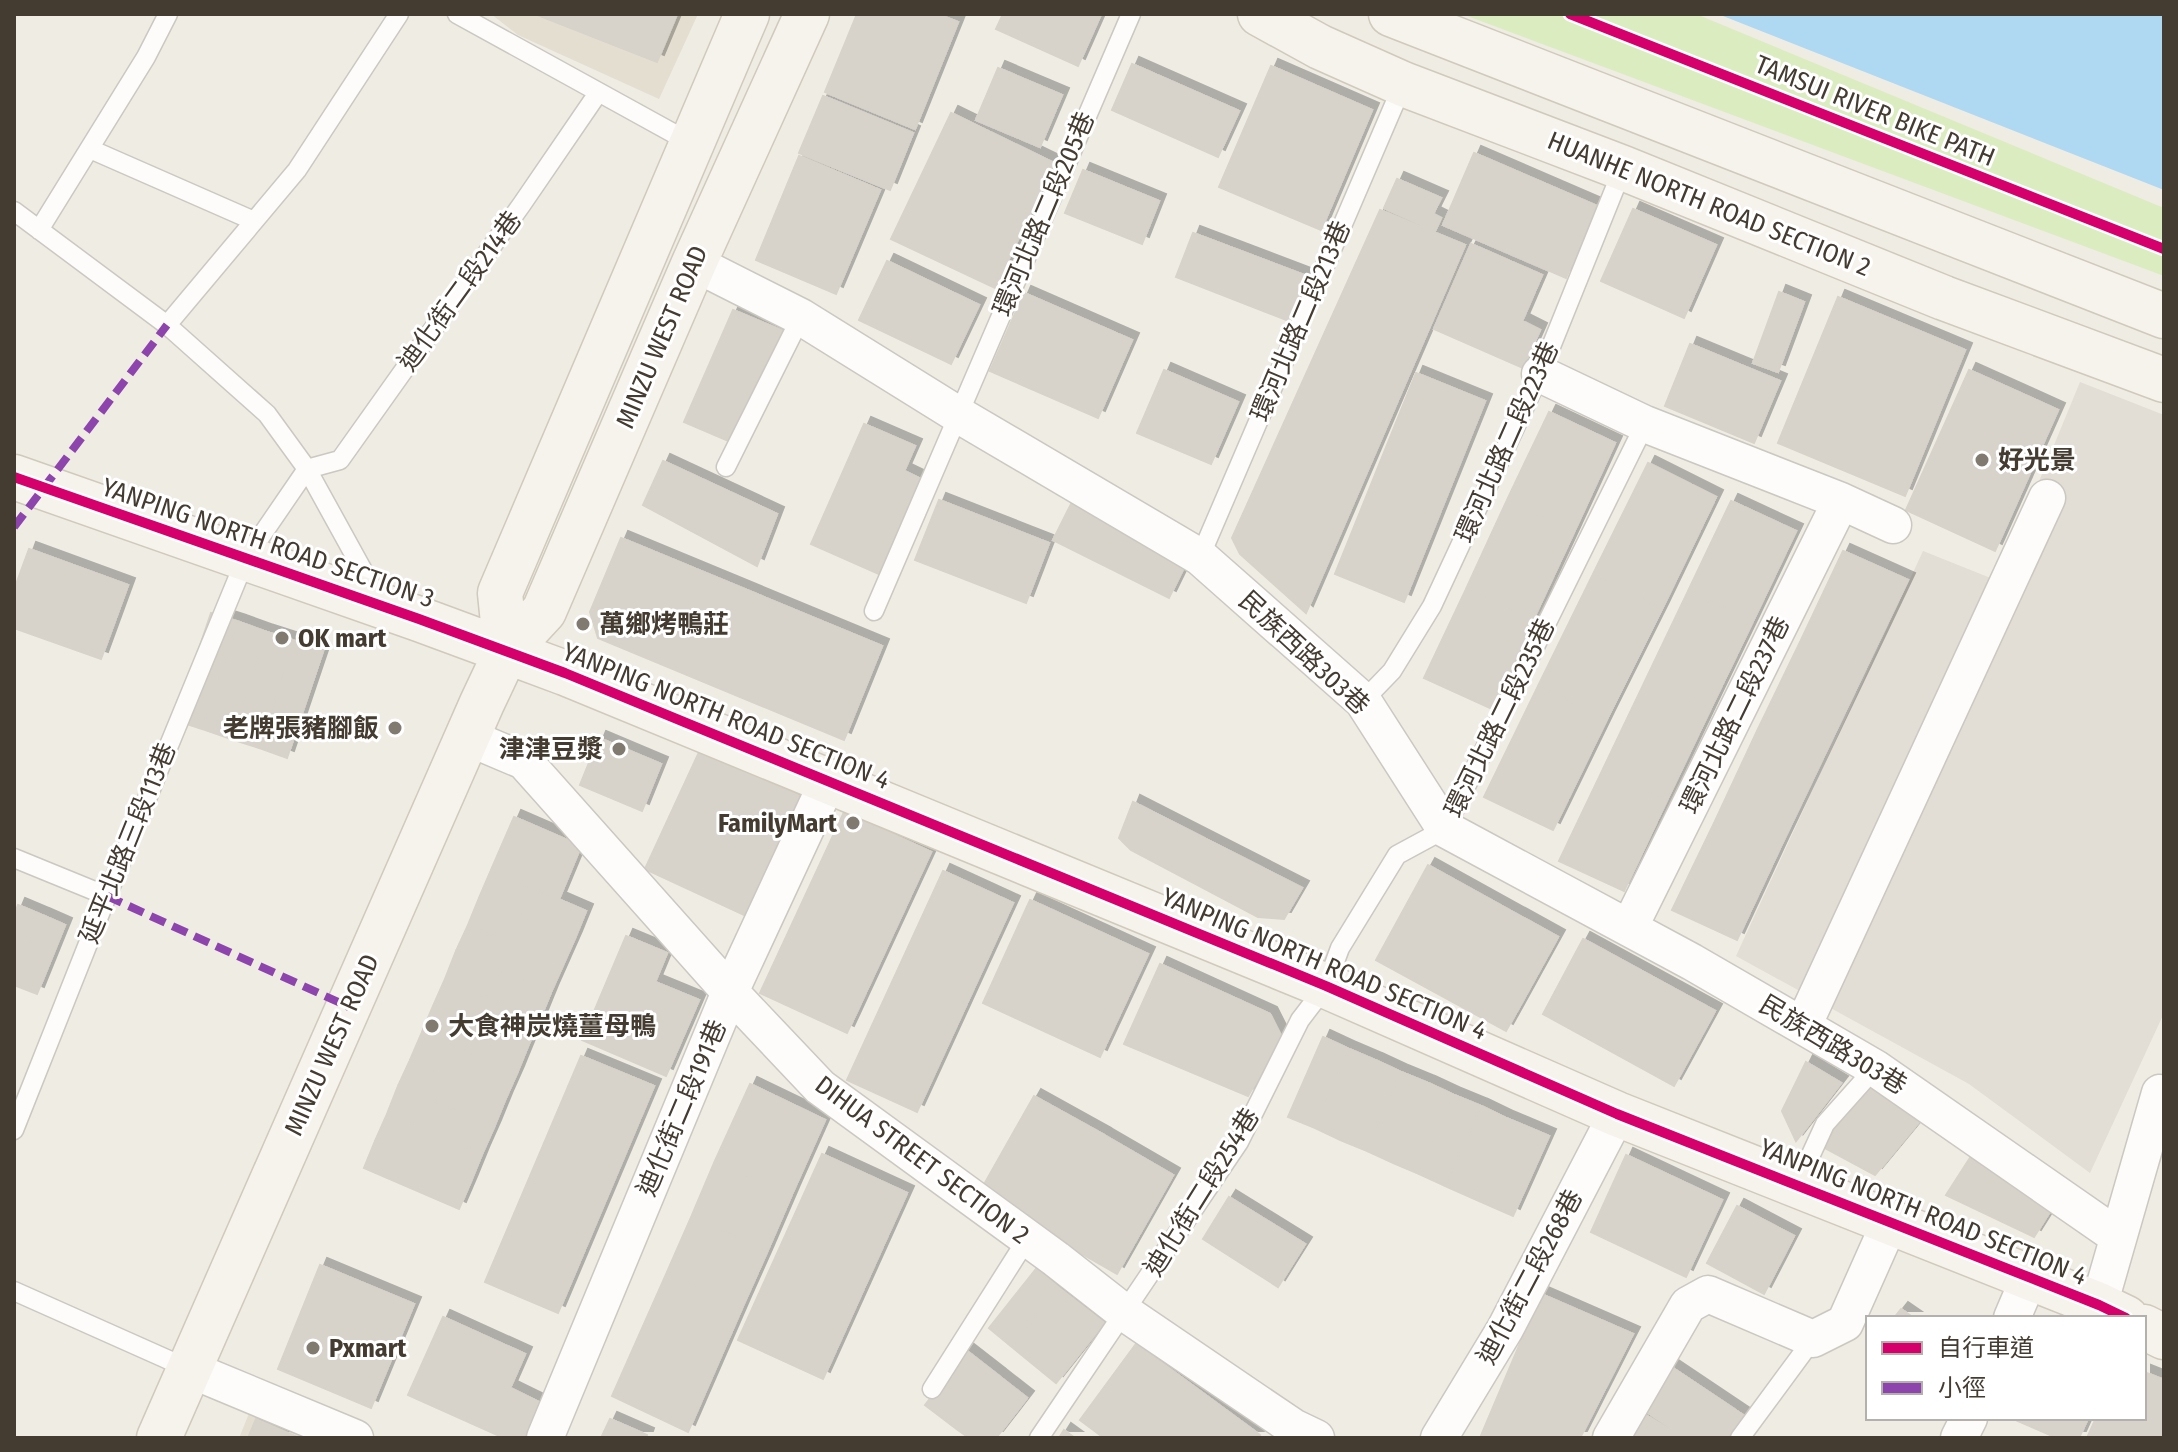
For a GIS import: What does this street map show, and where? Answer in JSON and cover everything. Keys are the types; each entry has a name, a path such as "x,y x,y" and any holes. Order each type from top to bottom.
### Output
{"street":[{"name":"MINZU WEST ROAD","path":"506,652 500,593 747,14"},
{"name":"MINZU WEST ROAD","path":"159,1438 467,737 506,652 544,611 694,263 807,14"},
{"name":"HUANHE NORTH ROAD SECTION 2","path":"1260,14 1320,47 1403,84 1623,168 1944,298 2164,380"},
{"path":"1391,14 2164,316"},
{"name":"民族西路303巷","path":"694,263 801,317 957,414 1200,557 1363,701 1445,829 1629,928 1875,1068 2117,1236"},
{"path":"1540,374 1645,424 1841,501 1893,525"},
{"name":"YANPING NORTH ROAD SECTION 3","path":"14,477 506,652"},
{"path":"1803,1026 2047,498"},
{"name":"環河北路二段237巷","path":"1629,928 1841,501"},
{"name":"YANPING NORTH ROAD SECTION 4","path":"506,652 565,673 1326,986 1617,1114 2112,1312"},
{"name":"DIHUA STREET SECTION 2","path":"467,737 524,761 730,992 820,1087 1125,1313 1293,1427 1316,1438"},
{"name":"迪化街二段191巷","path":"545,1438 730,992 828,781"},
{"path":"2112,1312 2117,1236 2160,1093"},
{"name":"迪化街二段268巷","path":"1439,1438 1505,1329 1617,1114"},
{"path":"1611,1438 1688,1305 1708,1294 1813,1339 1845,1323 1890,1222"},
{"path":"2013,1316 2029,1278"},
{"path":"2146,1328 2164,1337"},
{"path":"189,1369 355,1438"},
{"path":"1959,1438 1968,1420"}],"lane":[{"path":"39,230 146,57 168,14"},
{"path":"167,325 297,170 399,14"},
{"path":"457,14 691,143"},
{"name":"環河北路二段205巷","path":"874,611 1131,14"},
{"name":"環河北路二段213巷","path":"1200,557 1403,84"},
{"name":"迪化街二段214巷","path":"307,469 340,460 598,93"},
{"path":"90,149 254,221"},
{"name":"環河北路二段223巷","path":"1363,701 1392,671 1432,606 1540,374 1623,168"},
{"path":"14,211 167,325 267,414 307,469 382,606"},
{"path":"726,467 801,317"},
{"name":"環河北路二段235巷","path":"1326,986 1340,948 1397,855 1445,829 1645,424"},
{"name":"延平北路三段113巷","path":"14,1130 246,558 307,469"},
{"path":"14,858 107,896"},
{"name":"迪化街二段254巷","path":"1039,1438 1239,1142 1300,1020 1326,986"},
{"path":"1797,1185 1825,1124 1875,1068"},
{"path":"932,1389 1027,1239"},
{"path":"14,1291 189,1369"},
{"path":"1740,1438 1813,1339"}],"shaded area":[{"path":"491,14 698,14 659,99 518,35"},
{"path":"2080,382 2164,415 2164,1013 2090,1173 1969,1084 1736,956 1923,551 1998,581"},
{"path":"250,1411 317,1438 239,1438"}],"green space":[{"path":"1462,14 1696,14 2164,208 2164,276"}],"water":[{"path":"1718,14 2164,14 2164,190"}],"building":[{"path":"535,14 677,14 657,62"},
{"path":"857,14 937,14 958,22 915,129 825,92"},
{"path":"1003,14 1101,14 1078,66 996,29"},
{"path":"1132,64 1239,111 1218,157 1112,110"},
{"path":"1271,66 1372,110 1321,230 1219,187"},
{"path":"998,68 1062,95 1040,147 976,120"},
{"path":"823,96 913,133 890,190 799,153"},
{"path":"951,113 1054,163 995,288 891,239"},
{"path":"1474,153 1597,206 1566,278 1443,225"},
{"path":"799,156 880,190 836,294 756,260"},
{"path":"1083,170 1159,201 1142,244 1065,213"},
{"path":"1397,179 1441,198 1433,214 1441,218 1435,231 1384,208"},
{"path":"1633,209 1716,245 1684,318 1601,281"},
{"path":"1380,210 1465,245 1306,613 1240,554 1232,538"},
{"path":"1193,233 1312,278 1294,323 1176,277"},
{"path":"1471,244 1542,275 1522,321 1540,330 1523,368 1434,329"},
{"path":"887,261 979,305 951,364 859,320"},
{"path":"1779,292 1804,302 1778,372 1753,363"},
{"path":"1024,293 1132,340 1098,418 990,371"},
{"path":"1838,297 1965,350 1905,496 1778,443"},
{"path":"733,310 783,331 733,443 684,422"},
{"path":"1690,344 1780,381 1754,443 1665,406"},
{"path":"1164,370 1238,402 1211,464 1137,433"},
{"name":"好光景","path":"1969,370 2058,410 1995,551 1906,510"},
{"path":"1416,373 1485,401 1404,602 1335,574"},
{"path":"1549,412 1615,443 1574,532 1507,500"},
{"path":"864,424 915,446 904,471 923,480 881,575 811,544"},
{"path":"663,461 777,514 757,566 643,505"},
{"path":"1648,463 1716,497 1662,609 1593,574"},
{"path":"939,500 1049,543 1026,603 915,560"},
{"path":"1073,500 1188,559 1169,598 1053,540"},
{"path":"1507,500 1574,532 1533,620 1466,589"},
{"path":"1731,501 1796,531 1753,621 1688,591"},
{"path":"621,538 882,646 844,740 598,638 590,612"},
{"path":"29,549 128,585 101,659 14,628 14,590"},
{"path":"1843,551 1908,580 1865,670 1801,640"},
{"path":"1593,574 1662,609 1607,719 1538,686"},
{"path":"1466,589 1533,620 1492,709 1424,678"},
{"path":"1688,591 1753,621 1710,710 1645,681"},
{"path":"211,613 239,622 202,729 175,720"},
{"path":"239,622 267,632 231,739 202,729"},
{"path":"267,632 295,641 259,748 231,739"},
{"path":"1801,640 1865,670 1822,760 1757,731"},
{"path":"295,641 323,651 287,758 259,748"},
{"path":"1645,681 1710,710 1667,800 1602,771"},
{"path":"1538,686 1607,719 1553,830 1484,797"},
{"path":"1757,731 1822,760 1779,850 1715,821"},
{"path":"599,738 661,764 642,811 580,785"},
{"path":"700,750 799,796 744,915 645,869"},
{"path":"1602,771 1667,800 1624,891 1559,861"},
{"path":"1133,802 1302,888 1284,919 1258,917 1131,850 1119,838"},
{"path":"844,812 931,852 847,1033 760,993"},
{"path":"514,817 581,846 559,899 491,870"},
{"path":"1715,821 1779,850 1737,940 1672,910"},
{"path":"1428,865 1558,937 1506,1031 1376,960"},
{"path":"491,870 586,911 575,938 479,898"},
{"path":"943,871 1013,903 917,1112 847,1080"},
{"path":"479,898 575,938 563,965 468,925"},
{"path":"1030,900 1148,954 1100,1057 983,1003"},
{"path":"18,905 42,915 14,981 14,915"},
{"path":"42,915 65,925 37,994 14,985 14,981"},
{"path":"468,925 563,965 551,992 456,951"},
{"path":"626,936 667,953 655,982 699,1000 666,1076 582,1040"},
{"path":"1583,939 1715,1011 1674,1086 1543,1014"},
{"path":"456,951 551,992 540,1019 445,979"},
{"path":"1160,964 1270,1014 1282,1038 1248,1096 1124,1044"},
{"path":"445,979 540,1019 528,1046 433,1006"},
{"path":"433,1006 528,1046 517,1073 422,1032"},
{"path":"422,1032 517,1073 505,1100 410,1060"},
{"path":"1323,1037 1349,1049 1315,1128 1288,1117"},
{"path":"1349,1049 1375,1060 1340,1140 1315,1128"},
{"path":"581,1056 654,1086 558,1313 485,1282"},
{"path":"410,1060 505,1100 494,1127 398,1086"},
{"path":"1375,1060 1401,1072 1367,1151 1340,1140"},
{"path":"1806,1062 1841,1083 1796,1141 1782,1111"},
{"path":"1401,1072 1428,1083 1393,1163 1367,1151"},
{"path":"1875,1075 1924,1116 1875,1175 1821,1146"},
{"path":"1428,1083 1454,1095 1419,1174 1393,1163"},
{"path":"750,1084 825,1120 792,1194 714,1163"},
{"path":"398,1086 494,1127 482,1154 387,1114"},
{"path":"1454,1095 1481,1106 1445,1186 1419,1174"},
{"path":"1034,1096 1104,1135 1047,1234 978,1195"},
{"path":"1481,1106 1506,1118 1472,1198 1445,1186"},
{"path":"387,1114 482,1154 471,1181 375,1141"},
{"path":"1506,1118 1549,1136 1513,1216 1472,1198"},
{"path":"1104,1135 1173,1175 1117,1274 1047,1234"},
{"path":"375,1141 471,1181 459,1209 364,1168"},
{"path":"1979,1144 2059,1197 2034,1237 1946,1195"},
{"path":"822,1154 907,1193 823,1379 738,1340"},
{"path":"1626,1155 1722,1200 1686,1277 1591,1232"},
{"path":"714,1163 792,1194 767,1252 692,1215"},
{"path":"1229,1197 1305,1244 1278,1287 1203,1239"},
{"path":"1737,1206 1794,1236 1764,1294 1707,1263"},
{"path":"692,1215 767,1252 742,1308 667,1272"},
{"path":"320,1265 414,1304 371,1408 278,1369"},
{"path":"1036,1269 1059,1288 1012,1347 989,1328"},
{"path":"667,1272 742,1308 688,1432 612,1396"},
{"path":"1059,1288 1104,1323 1056,1383 1012,1347"},
{"path":"1541,1294 1633,1334 1580,1438 1480,1438"},
{"path":"1901,1309 1911,1316 1896,1316"},
{"path":"443,1317 525,1354 510,1388 545,1405 530,1438 504,1438 408,1395"},
{"path":"1136,1344 1260,1435 1257,1438 1104,1438 1080,1420"},
{"path":"967,1351 999,1376 958,1430 925,1405"},
{"path":"1664,1362 1746,1417 1732,1438 1686,1438 1635,1404"},
{"path":"2146,1373 2164,1380 2164,1438 2087,1438 2095,1420 2146,1420"},
{"path":"999,1376 1027,1398 996,1438 969,1438 958,1430"},
{"path":"1639,1411 1684,1438 1623,1438"},
{"path":"256,1419 299,1438 248,1438"},
{"path":"610,1419 647,1435 646,1438 601,1438"},
{"path":"2016,1420 2087,1420 2079,1438 2057,1438"},
{"path":"1064,1430 1075,1438 1059,1438"}],"marked path":[{"path":"14,527 167,325"},
{"path":"107,896 349,1007"}],"cycle path":[{"name":"TAMSUI RIVER BIKE PATH","path":"1570,14 2164,249"},
{"path":"14,477 565,673 1326,986 1617,1114 2122,1316"}],"place":[{"name":"好光景","path":"1982,460"},
{"name":"萬鄉烤鴨莊","path":"583,624"},
{"name":"OK mart","path":"282,638"},
{"name":"老牌張豬腳飯","path":"395,728"},
{"name":"津津豆漿","path":"619,749"},
{"name":"FamilyMart","path":"853,823"},
{"name":"大食神炭燒薑母鴨","path":"432,1026"},
{"name":"Pxmart","path":"313,1348"}]}
